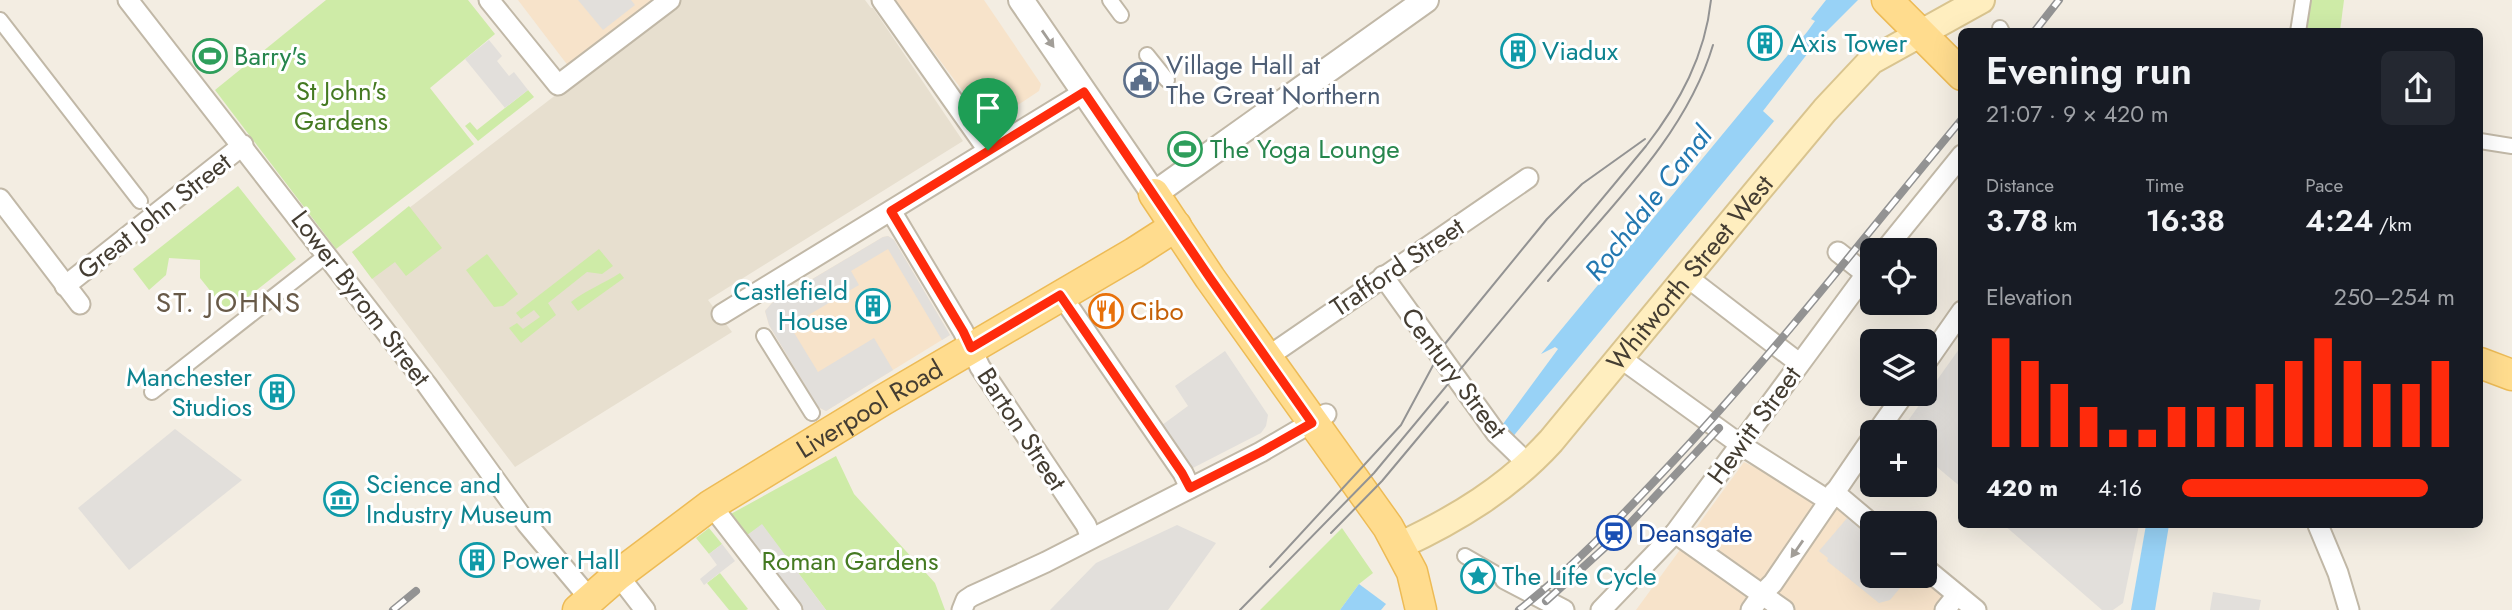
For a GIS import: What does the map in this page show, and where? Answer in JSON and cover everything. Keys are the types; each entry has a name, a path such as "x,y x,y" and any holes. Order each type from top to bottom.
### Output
{"main road":[{"path":"1887,0 1958,71"},
{"name":"Whitworth Street West","path":"1399,546 1460,516 1529,465 1825,110 1862,70 1879,55 1981,0"},
{"path":"1154,194 1266,358 1319,418 1399,546 1412,572 1421,610"},
{"name":"Liverpool Road","path":"584,605 618,575 711,505 1176,226"},
{"path":"2483,364 2512,375"}],"street":[{"name":"Lower Byrom Street","path":"128,0 328,254 458,426 584,605"},
{"path":"489,0 558,85 670,0"},
{"path":"882,0 988,150"},
{"path":"1021,0 1154,194 1417,3"},
{"path":"1110,0 1121,15"},
{"path":"2299,28 2303,0"},
{"path":"0,20 140,201"},
{"path":"1147,55 1167,80"},
{"path":"723,314 1084,92"},
{"path":"2483,141 2512,146"},
{"name":"Great John Street","path":"65,286 243,145"},
{"path":"1895,238 1958,160"},
{"name":"Trafford Street","path":"1266,358 1528,178"},
{"path":"0,199 80,304"},
{"name":"Barton Street","path":"891,211 963,331 980,367 1086,525 1091,538"},
{"path":"1838,251 1860,264"},
{"path":"152,392 328,254"},
{"name":"Century Street","path":"1383,276 1496,433 1529,465"},
{"path":"1686,276 1799,363"},
{"name":"Hewitt Street","path":"1601,610 1675,533 1860,282"},
{"path":"1060,295 1190,488"},
{"path":"1937,347 1958,318"},
{"path":"764,336 812,413"},
{"path":"1619,356 1741,445 1860,516"},
{"path":"962,610 966,600 972,596 1261,452 1319,418"},
{"path":"1751,610 1773,583 1860,456"},
{"path":"711,505 792,610"},
{"path":"2319,528 2338,573 2349,610"},
{"path":"1675,533 1784,610"},
{"path":"1469,558 1563,610"},
{"path":"618,575 645,610"},
{"path":"1937,584 1951,602 1976,610"}],"shaded area":[{"path":"518,0 656,0 569,67"},
{"path":"578,0 631,0 635,5 603,30"},
{"path":"679,0 865,0 963,141 708,300 732,332 515,467 352,252"},
{"path":"895,0 984,0 1041,84 1039,91 988,125"},
{"path":"489,40 502,56 497,61 509,76 514,72 528,90 505,108 465,59"},
{"path":"888,236 894,240 950,335 826,411 818,407 769,325 765,311 772,303"},
{"path":"888,236 894,240 950,335 942,340 888,249 851,271 859,285 790,326 818,372 874,338 893,370 826,411 818,407 769,325 765,311 772,303"},
{"path":"1225,351 1268,415 1266,426 1261,433 1187,471 1158,428 1188,406 1175,386"},
{"path":"1958,351 1958,485 1937,467 1937,420 1909,420 1919,406 1937,406 1937,380"},
{"path":"175,429 242,480 129,570 78,508"},
{"path":"1744,462 1845,511 1860,524 1860,588 1934,588 1959,610 1636,610"},
{"path":"1848,517 1860,526 1860,588 1827,561 1828,558 1819,551"},
{"path":"762,524 826,610 802,610 746,536"},
{"path":"1177,525 1216,543 1168,610 1050,610 1096,563"},
{"path":"2007,528 2138,528 2123,603 2113,610 2102,610"},
{"path":"722,544 735,561 704,585 700,579 717,565 709,554"},
{"path":"1860,588 1900,588 1890,600 1879,603"},
{"path":"2213,592 2261,600 2259,610 2210,610"}],"green space":[{"name":"St John's Gardens","path":"326,0 468,0 495,34 430,88 474,144 336,249 215,90"},
{"path":"2309,0 2344,0 2340,28 2305,28"},
{"path":"528,90 534,97 478,141 465,126 470,122 477,130"},
{"path":"238,186 296,259 228,313 200,278 200,260 169,258 166,275 149,290 133,269"},
{"path":"409,206 442,248 406,276 395,262 372,279 352,252"},
{"path":"599,249 613,266 602,274 587,272 548,303 556,315 521,343 509,328 517,323 523,329 540,317 534,310 521,319 516,313"},
{"path":"487,254 518,294 503,306 494,307 466,270"},
{"path":"620,273 624,278 578,311 571,302 583,294"},
{"name":"Roman Gardens","path":"836,456 854,494 935,583 945,610 826,610 762,525 746,536 729,515"},
{"path":"709,528 722,544 709,554 696,538"},
{"path":"1342,528 1373,573 1359,584 1340,610 1260,610"},
{"path":"720,573 748,609 729,610 707,583"}],"water":[{"path":"1826,0 1858,0 1818,40 1763,111 1774,121 1511,439 1500,428 1558,349 1555,347 1541,354 1807,32 1815,21 1811,19"},
{"path":"2145,528 2169,528 2155,610 2131,610"},
{"path":"1359,584 1386,604 1381,610 1340,610"}],"tram line":[{"path":"1240,610 1374,473 1646,146 1670,112 1689,78 1703,40 1711,0"},
{"path":"1548,281 1665,141 1701,78 1713,45"},
{"path":"1270,567 1401,425 1444,345 1547,219 1582,184 1645,139"},
{"path":"1331,533 1382,481 1448,402"}],"railway":[{"path":"2037,28 2059,0"},
{"path":"1519,610 1594,543 1703,429 1779,342 1958,124"},
{"path":"1546,601 1623,531 1719,428"},
{"path":"393,610 416,591"}],"place":[{"name":"Axis Tower","path":"1765,43"},
{"name":"Viadux","path":"1518,51"},
{"name":"Barry's","path":"210,56"},
{"name":"Village Hall at The Great Northern","path":"1141,80"},
{"name":"The Yoga Lounge","path":"1185,149"},
{"name":"Castlefield House","path":"873,306"},
{"name":"Cibo","path":"1106,311"},
{"name":"Manchester Studios","path":"277,392"},
{"name":"Science and Industry Museum","path":"341,499"},
{"name":"Deansgate","path":"1614,533"},
{"name":"Power Hall","path":"477,560"},
{"name":"The Life Cycle","path":"1478,576"}],"district":[{"name":"ST. JOHNS","path":"229,302"}],"route":[{"path":"1084,92 1312,423 1190,488 1060,295 971,348 891,211 988,150 1084,92"}],"water label":[{"name":"Rochdale Canal","path":"1648,203"}]}
